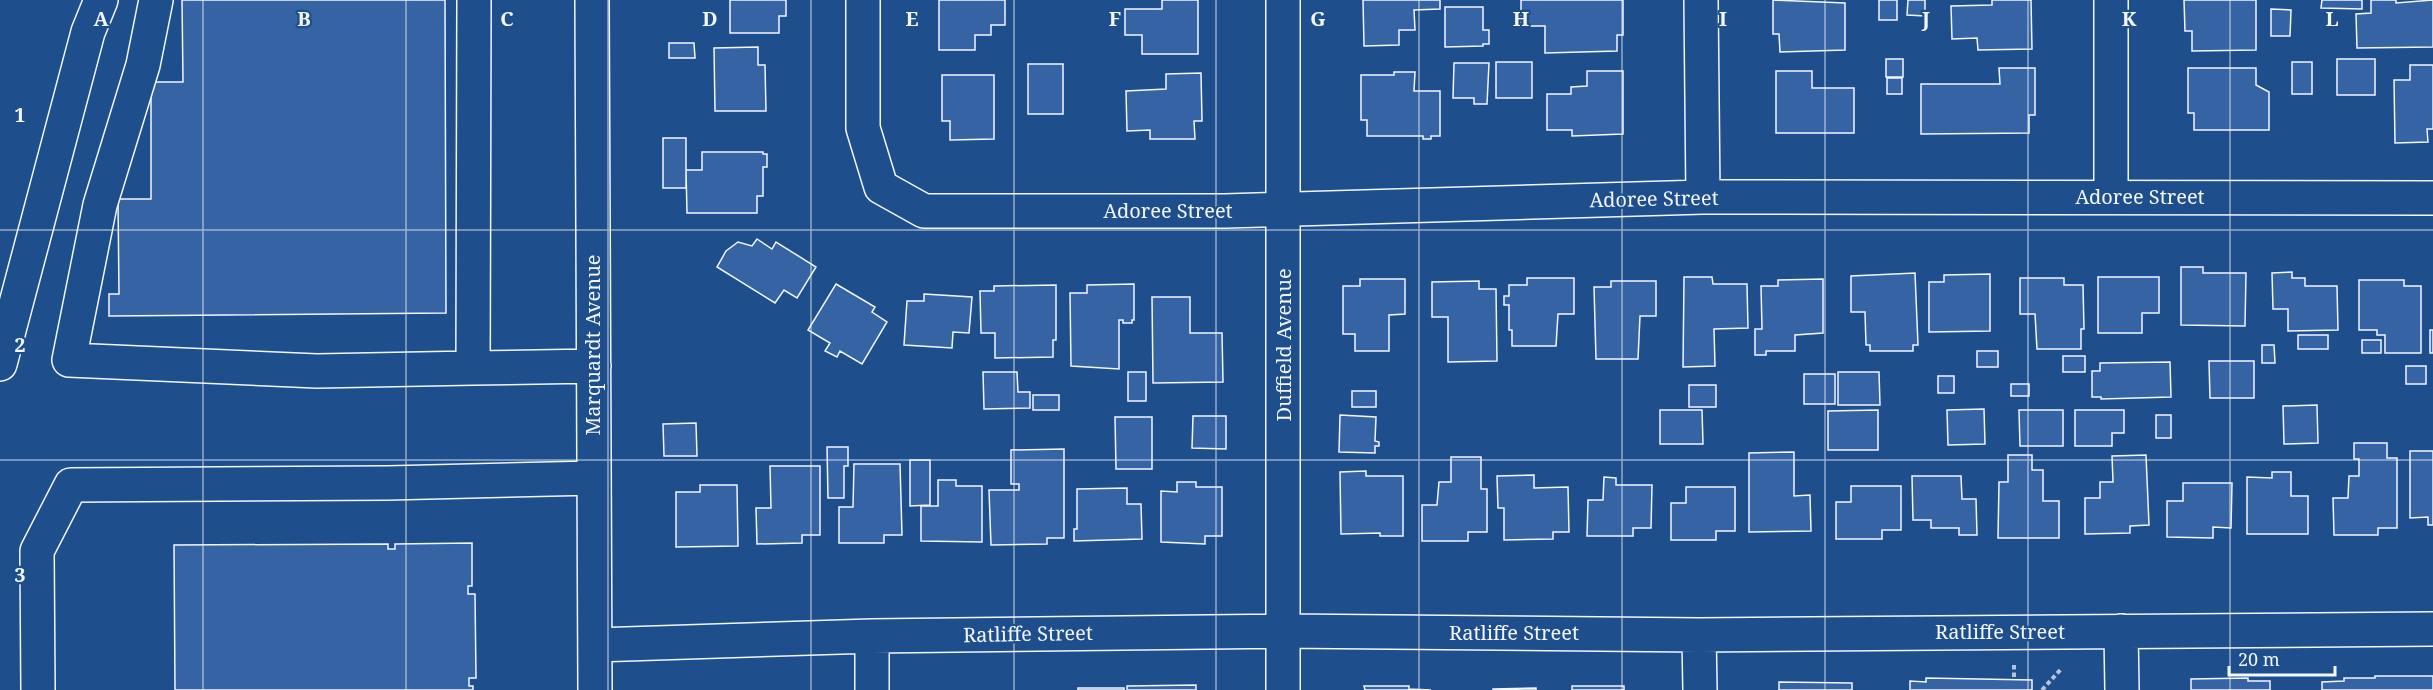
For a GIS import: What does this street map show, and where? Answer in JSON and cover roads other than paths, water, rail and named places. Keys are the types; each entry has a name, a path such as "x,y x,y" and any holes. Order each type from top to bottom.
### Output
{"street":[{"path":"0,364 87,32 101,0"},
{"path":"156,0 143,65 100,205 69,360 317,371 594,366"},
{"path":"473,368 474,0"},
{"name":"Marquardt Avenue","path":"592,0 595,690"},
{"name":"Adoree Street","path":"863,0 863,129 880,187 924,211 1285,209 1703,197 2433,198"},
{"name":"Duffield Avenue","path":"1283,0 1285,209 1283,690"},
{"path":"1701,0 1703,197"},
{"path":"2111,0 2111,196"},
{"path":"38,690 37,551 71,484 376,483 594,478"},
{"name":"Ratliffe Street","path":"595,645 872,636 1283,631 1699,634 2433,628"},
{"path":"2121,631 2122,690"},
{"path":"1699,634 1700,690"},
{"path":"872,636 872,690"}]}
